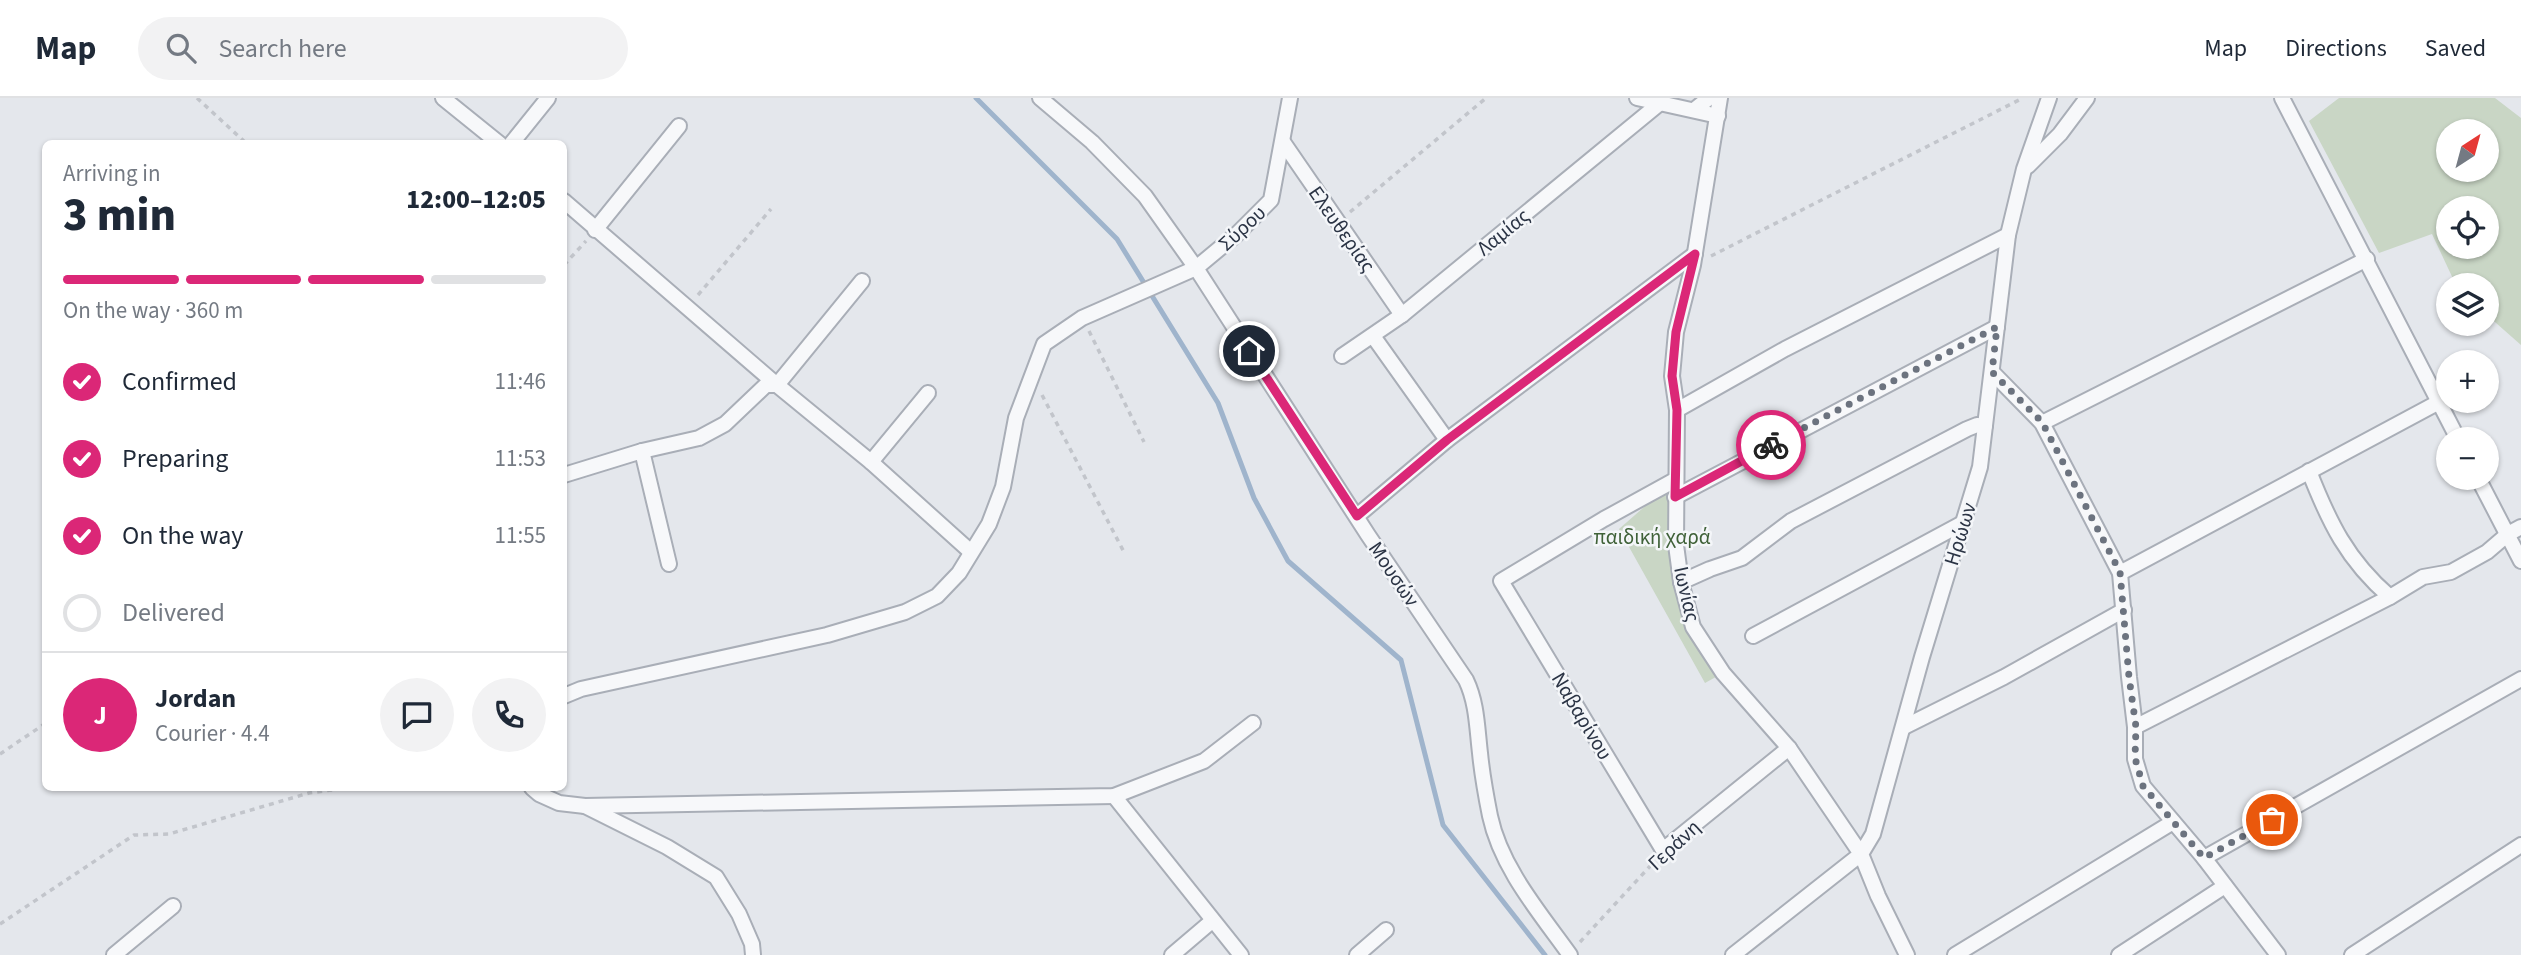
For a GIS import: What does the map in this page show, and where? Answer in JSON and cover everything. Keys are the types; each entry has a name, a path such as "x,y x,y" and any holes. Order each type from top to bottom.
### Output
{"street":[{"path":"443,98 495,140"},
{"path":"514,140 548,98"},
{"name":"Μουσών","path":"1040,98 1092,142 1145,196 1196,268 1472,693 1491,818 1500,847 1549,927 1569,954"},
{"name":"Σύρου","path":"567,695 581,689 827,635 905,612 937,596 959,573 989,524 1003,487 1016,418 1044,344 1082,318 1196,268 1237,234 1271,200 1290,98"},
{"path":"1637,98 1718,116"},
{"path":"1694,110 1709,98"},
{"name":"Ιωνίας","path":"1720,98 1694,260 1676,332 1672,376 1677,410 1676,545 1681,582 1693,627 1723,673 1789,748 1861,854"},
{"name":"Ηρώων","path":"1861,854 1873,834 1922,657 1980,467 2008,235 2024,169 2049,98"},
{"path":"2024,169 2060,134 2087,98"},
{"path":"2282,98 2436,396"},
{"name":"Λαμίας","path":"1342,356 1402,315 1660,103"},
{"path":"595,230 679,126"},
{"name":"Ελευθερίας","path":"1283,142 1402,315"},
{"path":"567,204 777,386 871,462 971,552"},
{"path":"1677,410 1785,349 2008,235"},
{"path":"2042,422 2367,259"},
{"path":"1357,516 1447,440 1694,260"},
{"path":"777,386 862,281"},
{"path":"1675,497 1997,327"},
{"path":"1373,336 1447,440"},
{"path":"1992,372 2042,422 2120,572 2136,727 2135,758 2143,786 2204,858 2271,952"},
{"path":"567,474 642,451 699,438 724,424 766,385 777,386"},
{"path":"871,462 928,393"},
{"path":"2120,572 2436,404"},
{"path":"1681,582 1742,558 1791,520 1967,429 1985,426"},
{"path":"642,451 669,564"},
{"path":"2309,471 2333,527 2346,549 2360,568 2390,597"},
{"name":"Ναβαρίνου","path":"1664,850 1501,581 1604,519 1675,481"},
{"path":"2484,490 2521,561"},
{"path":"1753,636 1963,523"},
{"path":"2136,727 2390,597 2423,577 2451,572 2487,552 2521,527"},
{"path":"1904,727 2004,677 2124,610"},
{"path":"2204,858 2521,679"},
{"path":"536,791 559,803 585,806 1114,796 1204,761 1253,723"},
{"name":"Γεράνη","path":"1664,850 1789,748"},
{"path":"1114,796 1241,955"},
{"path":"585,806 667,847 716,877 739,914 752,944 753,955"},
{"path":"1955,955 2173,822"},
{"path":"2352,955 2521,845"},
{"path":"1733,955 1861,854 1878,897 1908,955"},
{"path":"2119,955 2225,886"},
{"path":"114,955 173,906"},
{"path":"1172,955 1212,921"},
{"path":"1357,955 1387,930"}],"path":[{"path":"197,98 243,140"},
{"path":"1338,222 1486,98"},
{"path":"1694,260 2023,98"},
{"path":"687,308 771,209"},
{"path":"567,262 595,230"},
{"path":"1082,318 1144,442"},
{"path":"1032,376 1125,554"},
{"path":"0,754 42,726"},
{"path":"0,925 134,835 169,834 309,793 324,791"},
{"name":"Γεράνη","path":"1569,954 1664,850"}],"green space":[{"path":"2339,98 2495,98 2521,118 2521,345 2499,326 2499,273 2450,273 2444,259 2499,259 2499,196 2436,196 2436,242 2432,234 2379,253 2309,121"},
{"name":"παιδική χαρά","path":"1675,480 1693,627 1723,673 1705,683 1619,529"}],"waterway":[{"path":"976,98 1117,239 1218,403 1254,498 1288,561 1401,660 1443,825 1545,955"}],"way so far":[{"path":"1771,445 1997,327 1992,372 2042,422 2120,572 2136,727 2135,758 2143,786 2204,858 2272,820"}],"route":[{"path":"1249,351 1357,516 1447,440 1695,254 1676,332 1672,376 1677,410 1675,497 1771,445"}]}
